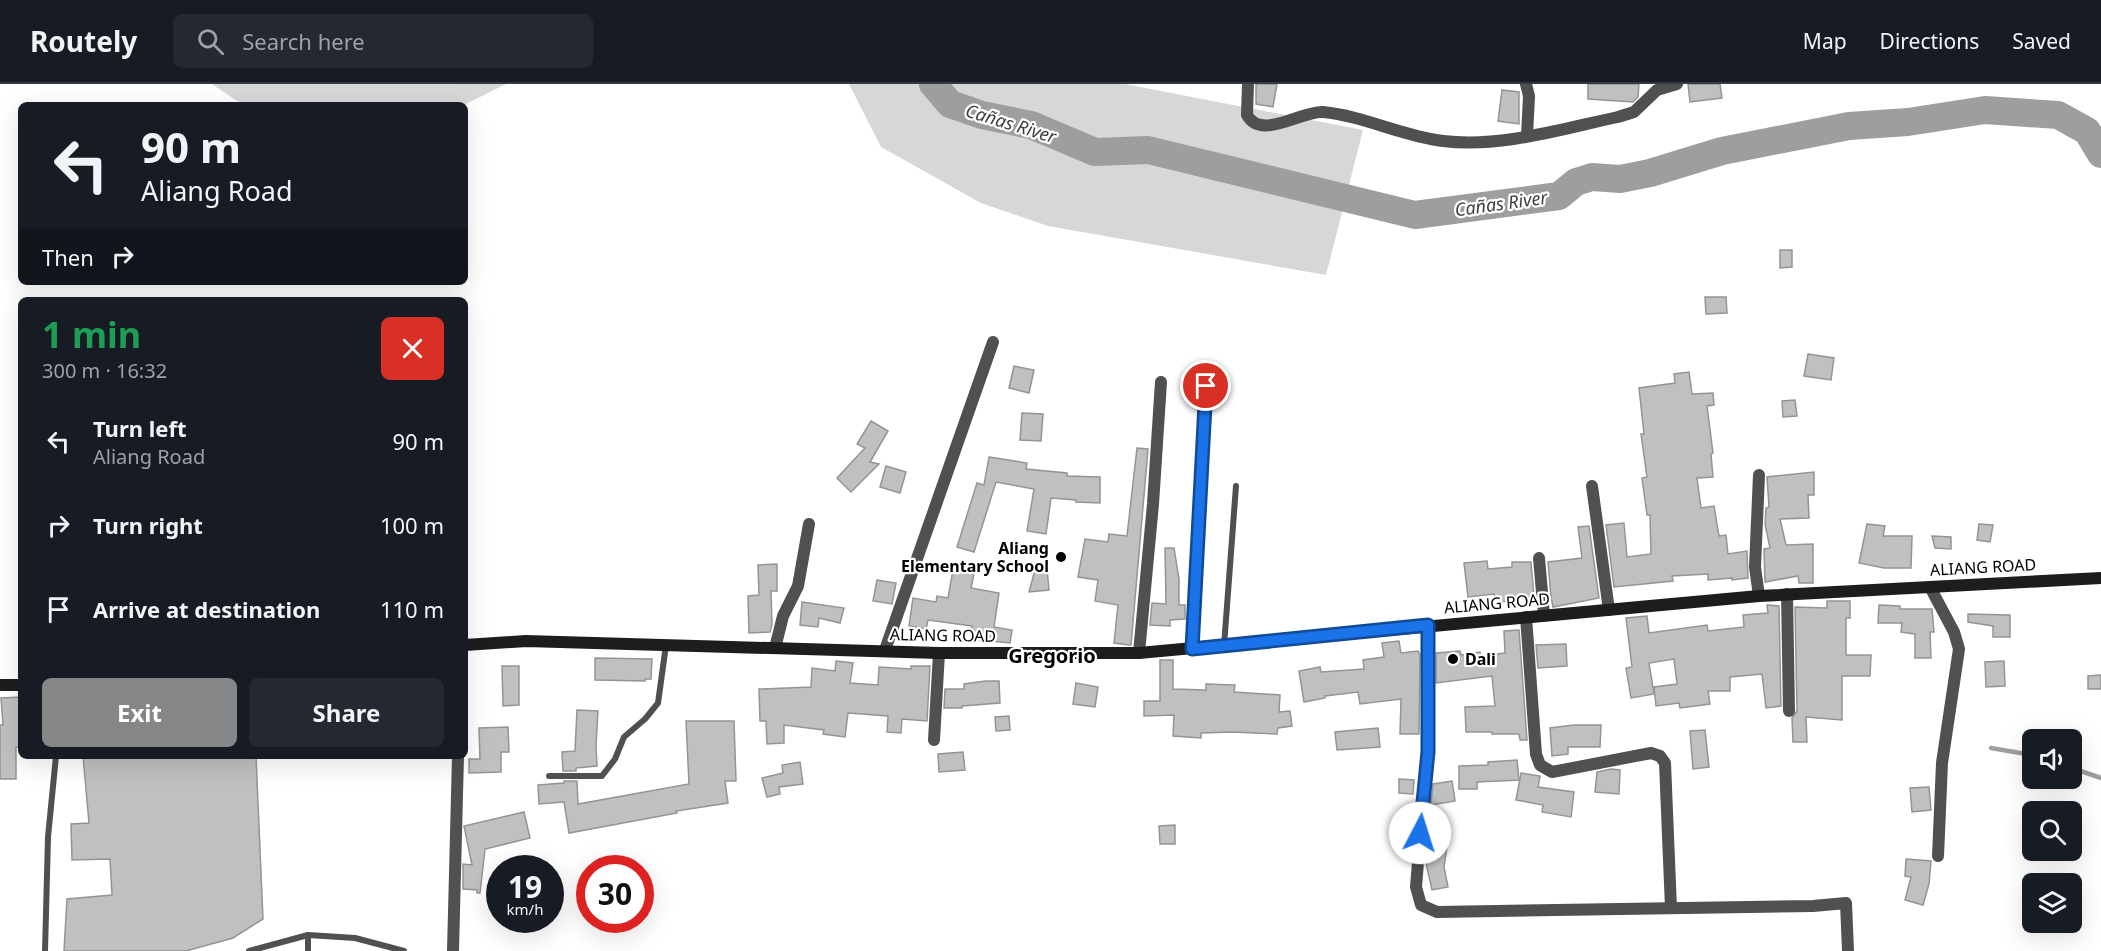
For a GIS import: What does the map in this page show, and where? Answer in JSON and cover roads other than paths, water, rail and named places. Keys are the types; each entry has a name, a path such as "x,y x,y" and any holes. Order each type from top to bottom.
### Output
{"street":[{"path":"1248,84 1247,115 1253,122 1260,125 1276,124 1320,111 1442,141 1489,143 1634,112 1657,90 1677,84"},
{"path":"1526,84 1529,96 1527,135"},
{"path":"885,650 993,342"},
{"path":"1138,653 1153,504 1161,382"},
{"path":"1192,649 1206,386"},
{"path":"1759,475 1755,567 1759,596"},
{"path":"1592,486 1609,610"},
{"path":"775,648 783,616 798,586 809,524"},
{"path":"1539,558 1544,615"},
{"name":"ALIANG ROAD","path":"468,645 526,641 939,653 1138,653 1759,596 2101,578"},
{"path":"1930,587 1954,633 1959,649 1942,763 1938,856"},
{"path":"1787,594 1789,711"},
{"path":"1526,617 1536,754 1540,765 1552,772 1651,753 1660,756 1665,763 1671,908"},
{"path":"1428,625 1428,752 1416,887 1421,905 1437,912 1812,906 1846,903 1848,951"},
{"path":"934,740 939,653"},
{"path":"0,686 18,685"},
{"path":"453,951 458,759"}],"lane":[{"path":"1224,646 1236,486"},
{"path":"549,776 602,776 615,759 624,736 645,719 658,703 666,645"},
{"path":"45,951 48,837 56,759"},
{"path":"249,951 308,935 355,938 404,951"},
{"path":"308,935 308,951"}],"waterway":[{"name":"Cañas River","path":"933,84 950,104 982,115 1031,125 1095,152 1148,150 1415,215 1559,196 1576,182 1592,177 1620,179 1650,173 1722,151 1849,126 1908,122 1985,110 2058,115 2087,131 2101,154"},
{"path":"1991,748 2022,753"},
{"path":"2082,771 2101,778"}],"place":[{"name":"Aliang Elementary School","path":"1061,557"},
{"name":"Dali","path":"1453,659"}],"district":[{"name":"Gregorio","path":"1052,655"}]}
